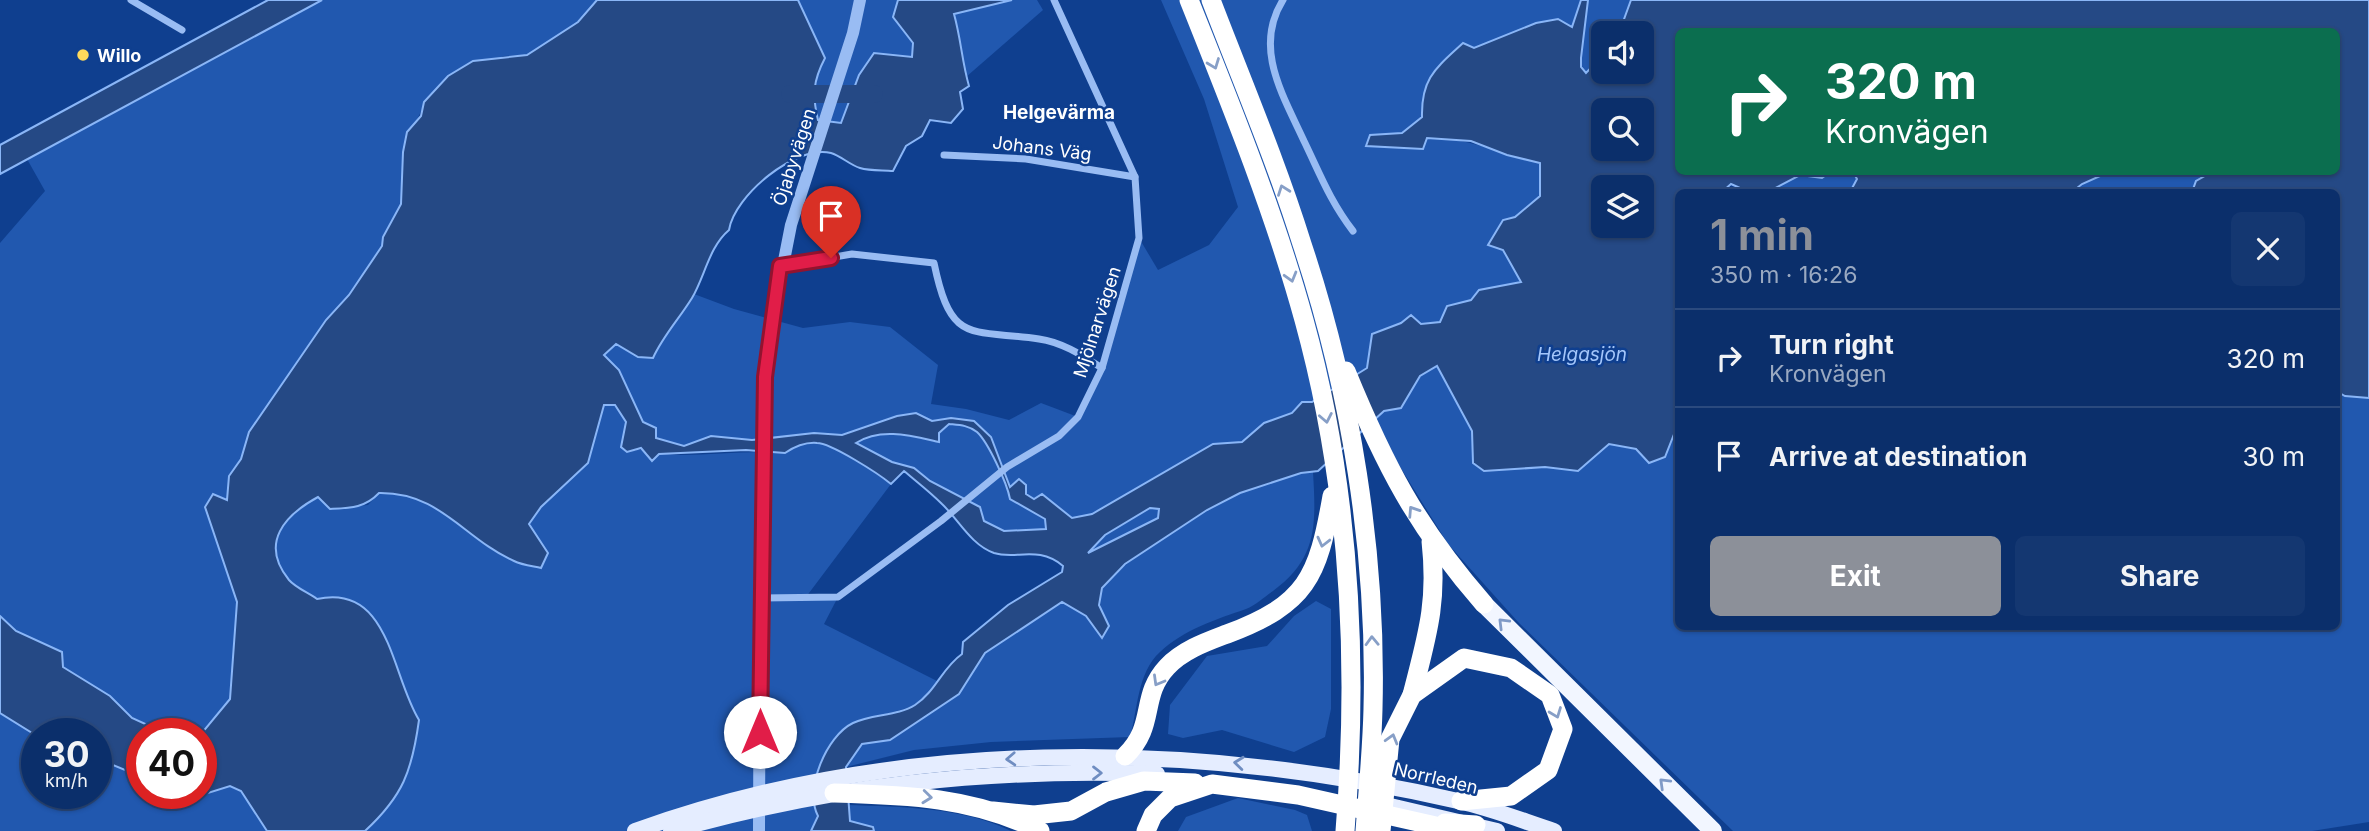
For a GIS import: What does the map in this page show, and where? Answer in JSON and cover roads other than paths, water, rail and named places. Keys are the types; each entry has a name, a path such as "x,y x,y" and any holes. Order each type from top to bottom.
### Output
{"highway":[{"path":"1189,0 1283,249 1332,366 1372,435 1392,478 1431,539 1484,604 1713,831"},
{"path":"1211,0 1273,161 1320,301 1332,366 1352,448 1366,551 1372,639 1373,709 1365,831"},
{"path":"1332,366 1336,470 1352,638 1351,765 1345,831"},
{"path":"1125,756 1141,738 1151,694 1167,666 1198,645 1268,617 1303,589 1321,553 1336,470"},
{"path":"1381,831 1390,739 1412,695 1433,614 1435,575 1431,539"},
{"path":"1412,695 1464,657 1511,668 1550,695 1563,730 1548,770 1511,796 1461,801"},
{"path":"1334,831 1338,804 1351,765"},
{"path":"834,793 857,787 1034,816 1071,811 1106,792 1144,781 1304,785 1467,828"},
{"path":"1146,831 1153,816 1170,798 1227,783"},
{"path":"993,811 1040,831"}],"main road":[{"path":"857,787 967,762 1125,756 1212,760 1390,805 1421,817"},
{"path":"635,831 722,804 807,791 960,776 1125,773 1227,783"},
{"name":"Norrleden","path":"1304,785 1422,794 1461,801 1554,831"},
{"path":"671,831 807,791 834,793"},
{"path":"1467,828 1497,831"}],"street":[{"path":"131,0 182,30"},
{"name":"Öjabyvägen","path":"759,831 760,598 767,347 780,266 853,33 860,0"},
{"name":"Mjölnarvägen","path":"760,598 838,597 941,521 1007,467 1059,436 1078,417 1102,368 1139,238 1135,177 1054,0"},
{"path":"1283,0 1273,17 1269,38 1273,72 1306,144 1316,173 1336,209 1353,230"},
{"name":"Johans Väg","path":"944,155 1026,159 1135,177"},
{"path":"780,266 852,254 934,263 942,299 954,321 972,333 1041,339 1070,349 1102,368"}],"water":[{"path":"268,0 322,0 0,174 0,145"},
{"name":"Helgasjön","path":"597,0 798,0 825,58 815,88 818,120 841,123 859,75 874,53 912,57 913,43 893,17 898,0 1012,0 954,14 969,86 960,92 963,109 951,123 930,120 922,136 906,146 893,171 860,168 831,153 817,152 785,164 754,188 742,202 729,230 712,253 692,298 653,358 638,357 616,344 604,355 619,370 643,422 656,428 656,438 684,446 711,436 752,440 814,433 842,435 897,416 916,413 932,421 951,418 974,421 991,437 1010,487 1019,479 1026,485 1026,494 1034,499 1042,494 1072,518 1092,514 1213,444 1242,442 1264,423 1292,413 1302,402 1312,402 1367,368 1372,334 1401,323 1411,315 1421,324 1440,322 1447,306 1471,300 1479,290 1521,282 1503,250 1488,245 1503,220 1515,217 1540,196 1540,163 1507,155 1471,141 1427,138 1423,149 1366,146 1370,135 1402,133 1422,117 1427,83 1463,43 1474,48 1536,23 1558,19 1572,27 1581,0 1588,0 1581,67 1586,73 1591,68 1591,84 1654,84 1654,21 1623,21 1631,0 2369,0 2369,398 2340,393 2340,189 2193,189 2196,181 2207,175 2340,175 2340,28 1675,28 1675,175 1800,175 1774,189 1742,189 1731,184 1725,189 1675,189 1675,432 1665,457 1649,463 1636,449 1609,444 1578,471 1545,467 1484,471 1473,463 1472,431 1437,366 1420,376 1401,408 1384,411 1318,471 1301,473 1240,493 1207,510 1125,564 1102,588 1099,605 1109,626 1102,638 1086,616 1062,602 985,653 959,694 890,740 862,744 846,767 850,821 873,827 874,831 811,831 818,816 814,805 816,779 826,751 834,739 860,720 901,711 915,705 962,654 963,642 1008,605 1062,572 1063,566 1045,556 1002,555 986,549 904,471 891,484 843,453 817,443 800,445 785,453 746,450 659,454 652,461 641,448 627,452 621,447 626,422 615,405 604,405 588,463 541,507 529,524 548,553 541,568 514,561 480,541 435,508 400,495 379,493 363,504 330,509 318,497 286,521 276,542 280,567 292,583 317,599 341,598 360,605 374,618 385,637 419,720 413,754 404,782 388,806 365,831 267,831 241,791 230,786 217,790 217,718 214,718 230,699 237,602 205,507 213,494 227,500 229,476 241,459 249,432 326,320 349,295 382,246 383,237 401,204 403,152 407,132 421,116 424,102 448,76 473,61 527,55 578,22","holes":["949,424 977,432 986,444 1010,499 1045,519 1046,529 1004,531 984,521 980,507 930,481 914,468 892,462 856,443 886,434 907,435 939,442 939,433","1150,508 1159,509 1158,518 1088,553 1105,535"]},
{"path":"1800,175 1826,175 1822,178"},
{"path":"1855,175 2102,175 2076,189 1852,189 1857,179"},
{"path":"0,616 16,631 62,652 63,667 110,696 132,718 126,718 126,770 112,765 112,718 21,718 21,726 0,713"}],"waterway":[{"path":"790,94 874,94"}],"place":[{"name":"Willo","path":"83,55"}],"district":[{"name":"Helgevärma","path":"1059,112"}]}
